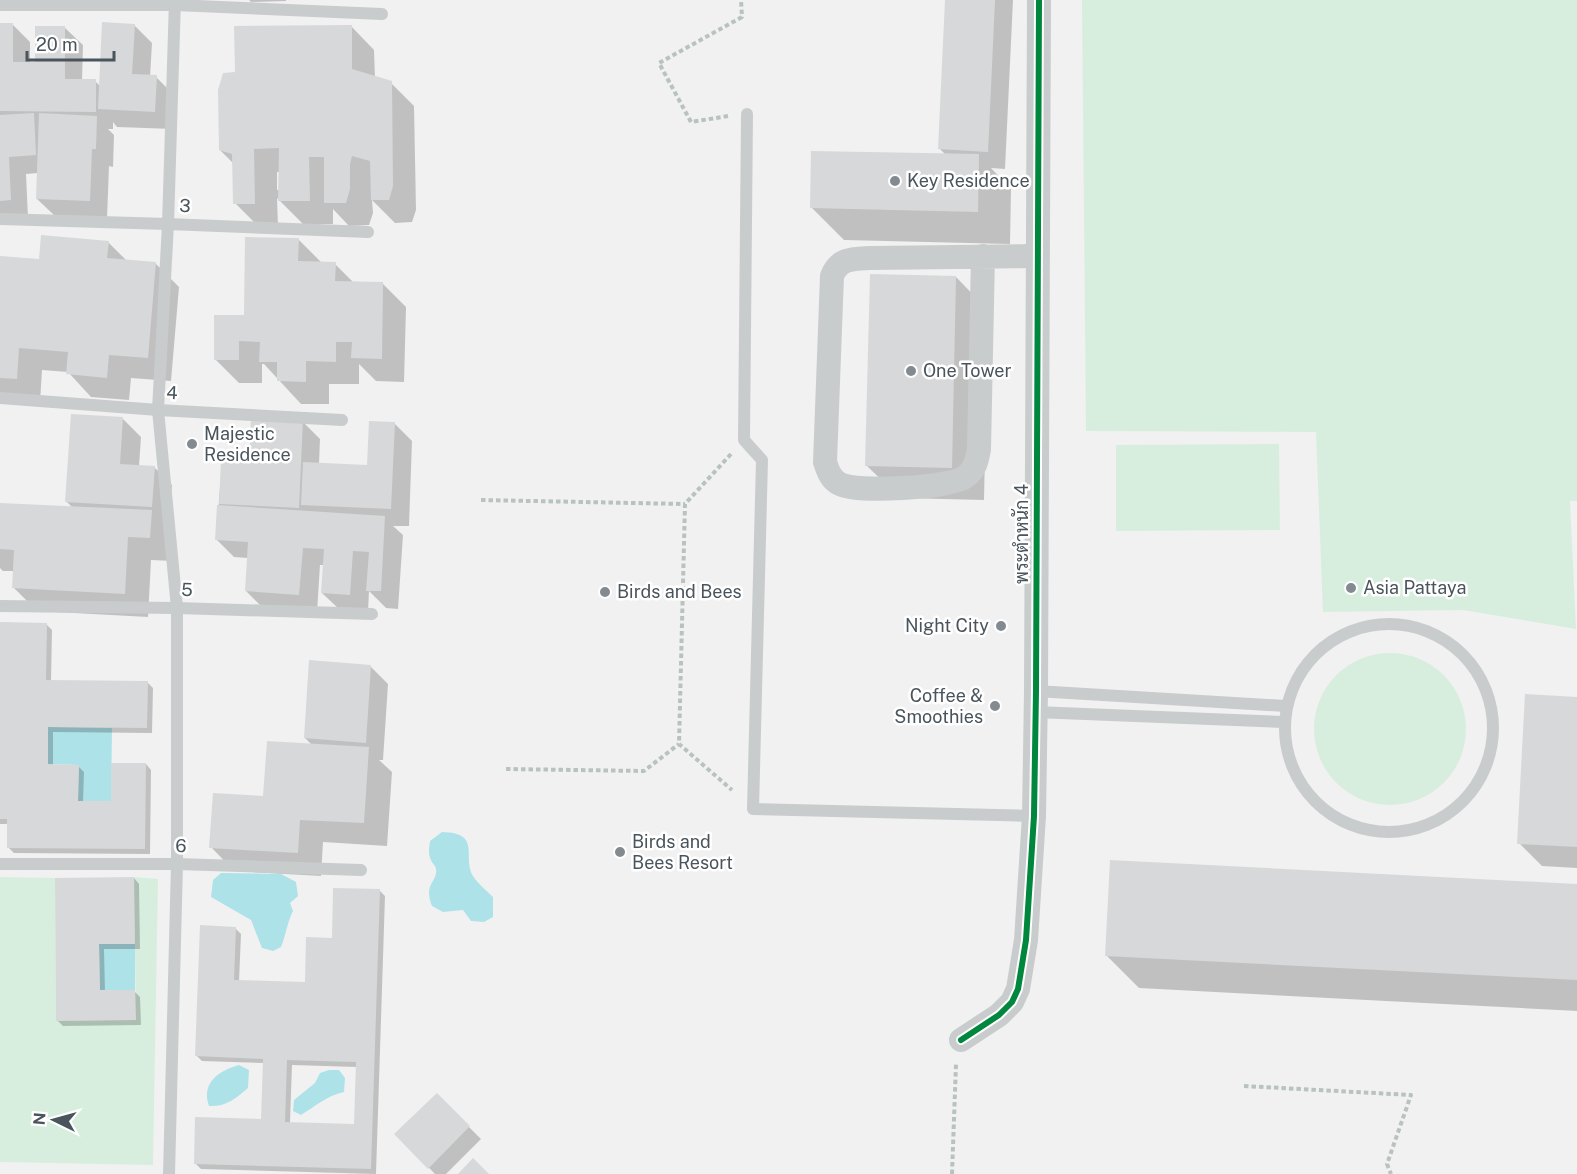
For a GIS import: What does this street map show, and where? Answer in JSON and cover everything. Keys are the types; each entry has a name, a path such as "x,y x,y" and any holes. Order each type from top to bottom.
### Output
{"street":[{"name":"พระตำหนัก 4","path":"962,1040 999,1015 1012,1002 1018,989 1026,940 1034,816 1036,701 1039,0"},
{"path":"983,256 977,464 963,479 934,486 857,488 842,486 829,474 825,462 832,276 840,262 856,259 983,256 1037,256"}],"lane":[{"path":"0,5 175,2 382,14"},
{"path":"169,1174 177,864 177,608 158,410 168,224 175,2"},
{"path":"747,114 744,440 762,460 753,808 1034,816"},
{"name":"3","path":"0,219 368,232"},
{"name":"4","path":"0,398 158,410 342,420"},
{"name":"5","path":"0,606 177,608 372,614"},
{"path":"1378,622 1414,624 1459,648 1485,683 1494,735 1485,770 1471,793 1443,818 1409,831 1372,832 1341,822 1312,800 1291,767 1284,722 1285,706 1308,659 1342,632 1378,622"},
{"path":"1036,701 1285,706"},
{"path":"1036,701 1284,722"},
{"name":"6","path":"0,864 177,864 361,870"}],"path":[{"path":"741,0 742,17 659,63 691,122 747,114"},
{"path":"679,744 685,504 744,440"},
{"path":"481,500 685,504"},
{"path":"679,744 753,808"},
{"path":"507,769 644,771 679,744"},
{"path":"952,1174 955,1067 962,1040"},
{"path":"1244,1086 1411,1095 1387,1164 1391,1174"}],"green space":[{"path":"1082,0 1577,0 1577,501 1570,501 1576,629 1463,610 1323,612 1316,432 1086,431"},
{"path":"1279,444 1280,530 1116,531 1116,445"},
{"path":"1390,653 1405,654 1419,659 1444,675 1460,700 1465,714 1465,744 1460,758 1444,783 1419,799 1405,804 1390,805 1375,804 1361,799 1336,783 1320,758 1315,744 1314,729 1315,714 1320,700 1336,675 1361,659 1375,654"},
{"path":"0,877 55,878 56,1021 136,1020 134,877 158,879 153,1165 0,1162"}],"water":[{"path":"48,727 112,728 111,801 78,801 79,765 48,764"},
{"path":"442,832 462,836 466,841 473,876 493,897 493,917 484,922 471,921 463,910 443,912 432,906 429,892 436,869 429,855 430,841"},
{"path":"221,873 281,874 296,882 298,896 290,903 293,911 281,947 273,951 262,948 251,920 211,897 213,880"},
{"path":"99,944 135,944 135,990 100,990"},
{"path":"239,1065 249,1070 248,1088 225,1104 209,1106 207,1091 213,1079 224,1071"},
{"path":"339,1070 345,1078 344,1092 326,1099 301,1115 293,1111 294,1100 315,1083 320,1073"}],"building":[{"path":"945,0 995,0 988,152 938,149"},
{"path":"102,22 135,24 132,74 157,75 155,112 98,109"},
{"path":"0,23 13,23 13,62 35,62 35,26 65,26 65,79 96,79 96,112 0,111"},
{"path":"352,25 352,69 392,81 393,186 389,200 371,200 370,161 352,156 350,189 346,203 324,203 324,157 309,157 310,201 278,201 279,148 254,149 255,204 233,204 232,154 219,150 218,90 223,73 235,72 234,26"},
{"path":"34,113 36,155 9,157 11,200 0,201 0,115"},
{"path":"39,113 97,116 96,149 92,149 90,201 36,199"},
{"name":"Key Residence","path":"811,151 979,154 978,212 810,208"},
{"path":"41,235 109,241 107,258 156,262 148,358 109,355 107,378 66,374 68,352 19,348 17,379 0,378 0,256 39,259"},
{"path":"245,237 299,238 298,261 336,262 335,281 383,282 382,359 351,358 352,342 336,342 336,362 306,361 306,382 277,381 277,362 259,362 260,342 239,341 239,360 214,360 214,315 244,315"},
{"name":"One Tower","path":"870,274 956,276 952,468 865,466"},
{"path":"71,414 123,417 120,464 155,466 152,507 65,502"},
{"path":"251,417 303,419 299,508 219,504 221,460 249,462"},
{"path":"369,421 395,422 391,509 301,505 303,462 367,465"},
{"path":"0,503 152,510 150,538 128,537 125,594 12,588 14,550 0,549"},
{"path":"217,505 385,516 381,591 366,591 369,552 353,551 350,595 321,593 324,549 303,548 299,595 245,591 248,542 215,540"},
{"path":"0,622 47,623 46,680 148,681 147,728 48,727 48,764 79,765 78,801 111,801 111,763 146,763 145,849 7,848 7,819 0,819"},
{"path":"309,660 371,665 366,743 304,738"},
{"path":"1525,694 1577,697 1577,847 1517,844"},
{"path":"267,741 369,747 364,823 300,820 298,853 209,848 213,793 263,796"},
{"path":"1110,860 1577,884 1577,980 1105,956"},
{"path":"134,877 135,944 99,944 100,990 135,990 136,1020 56,1021 55,878"},
{"path":"333,888 380,889 371,1169 194,1164 195,1117 261,1119 263,1059 195,1056 200,925 236,927 234,980 305,982 306,937 332,938","holes":["287,1060 356,1062 354,1124 285,1122"]},
{"path":"437,1093 470,1126 428,1169 394,1134"},
{"path":"473,1158 489,1174 458,1174"}],"cycle path":[{"path":"961,1040 999,1015 1012,1002 1018,989 1026,940 1034,816 1036,691 1039,0"}],"place":[{"name":"Key Residence","path":"895,181"},
{"name":"One Tower","path":"911,371"},
{"name":"Majestic Residence","path":"192,444"},
{"name":"Asia Pattaya","path":"1351,588"},
{"name":"Birds and Bees","path":"605,592"},
{"name":"Night City","path":"1001,626"},
{"name":"Coffee & Smoothies","path":"995,706"},
{"name":"Birds and Bees Resort","path":"620,852"}]}
